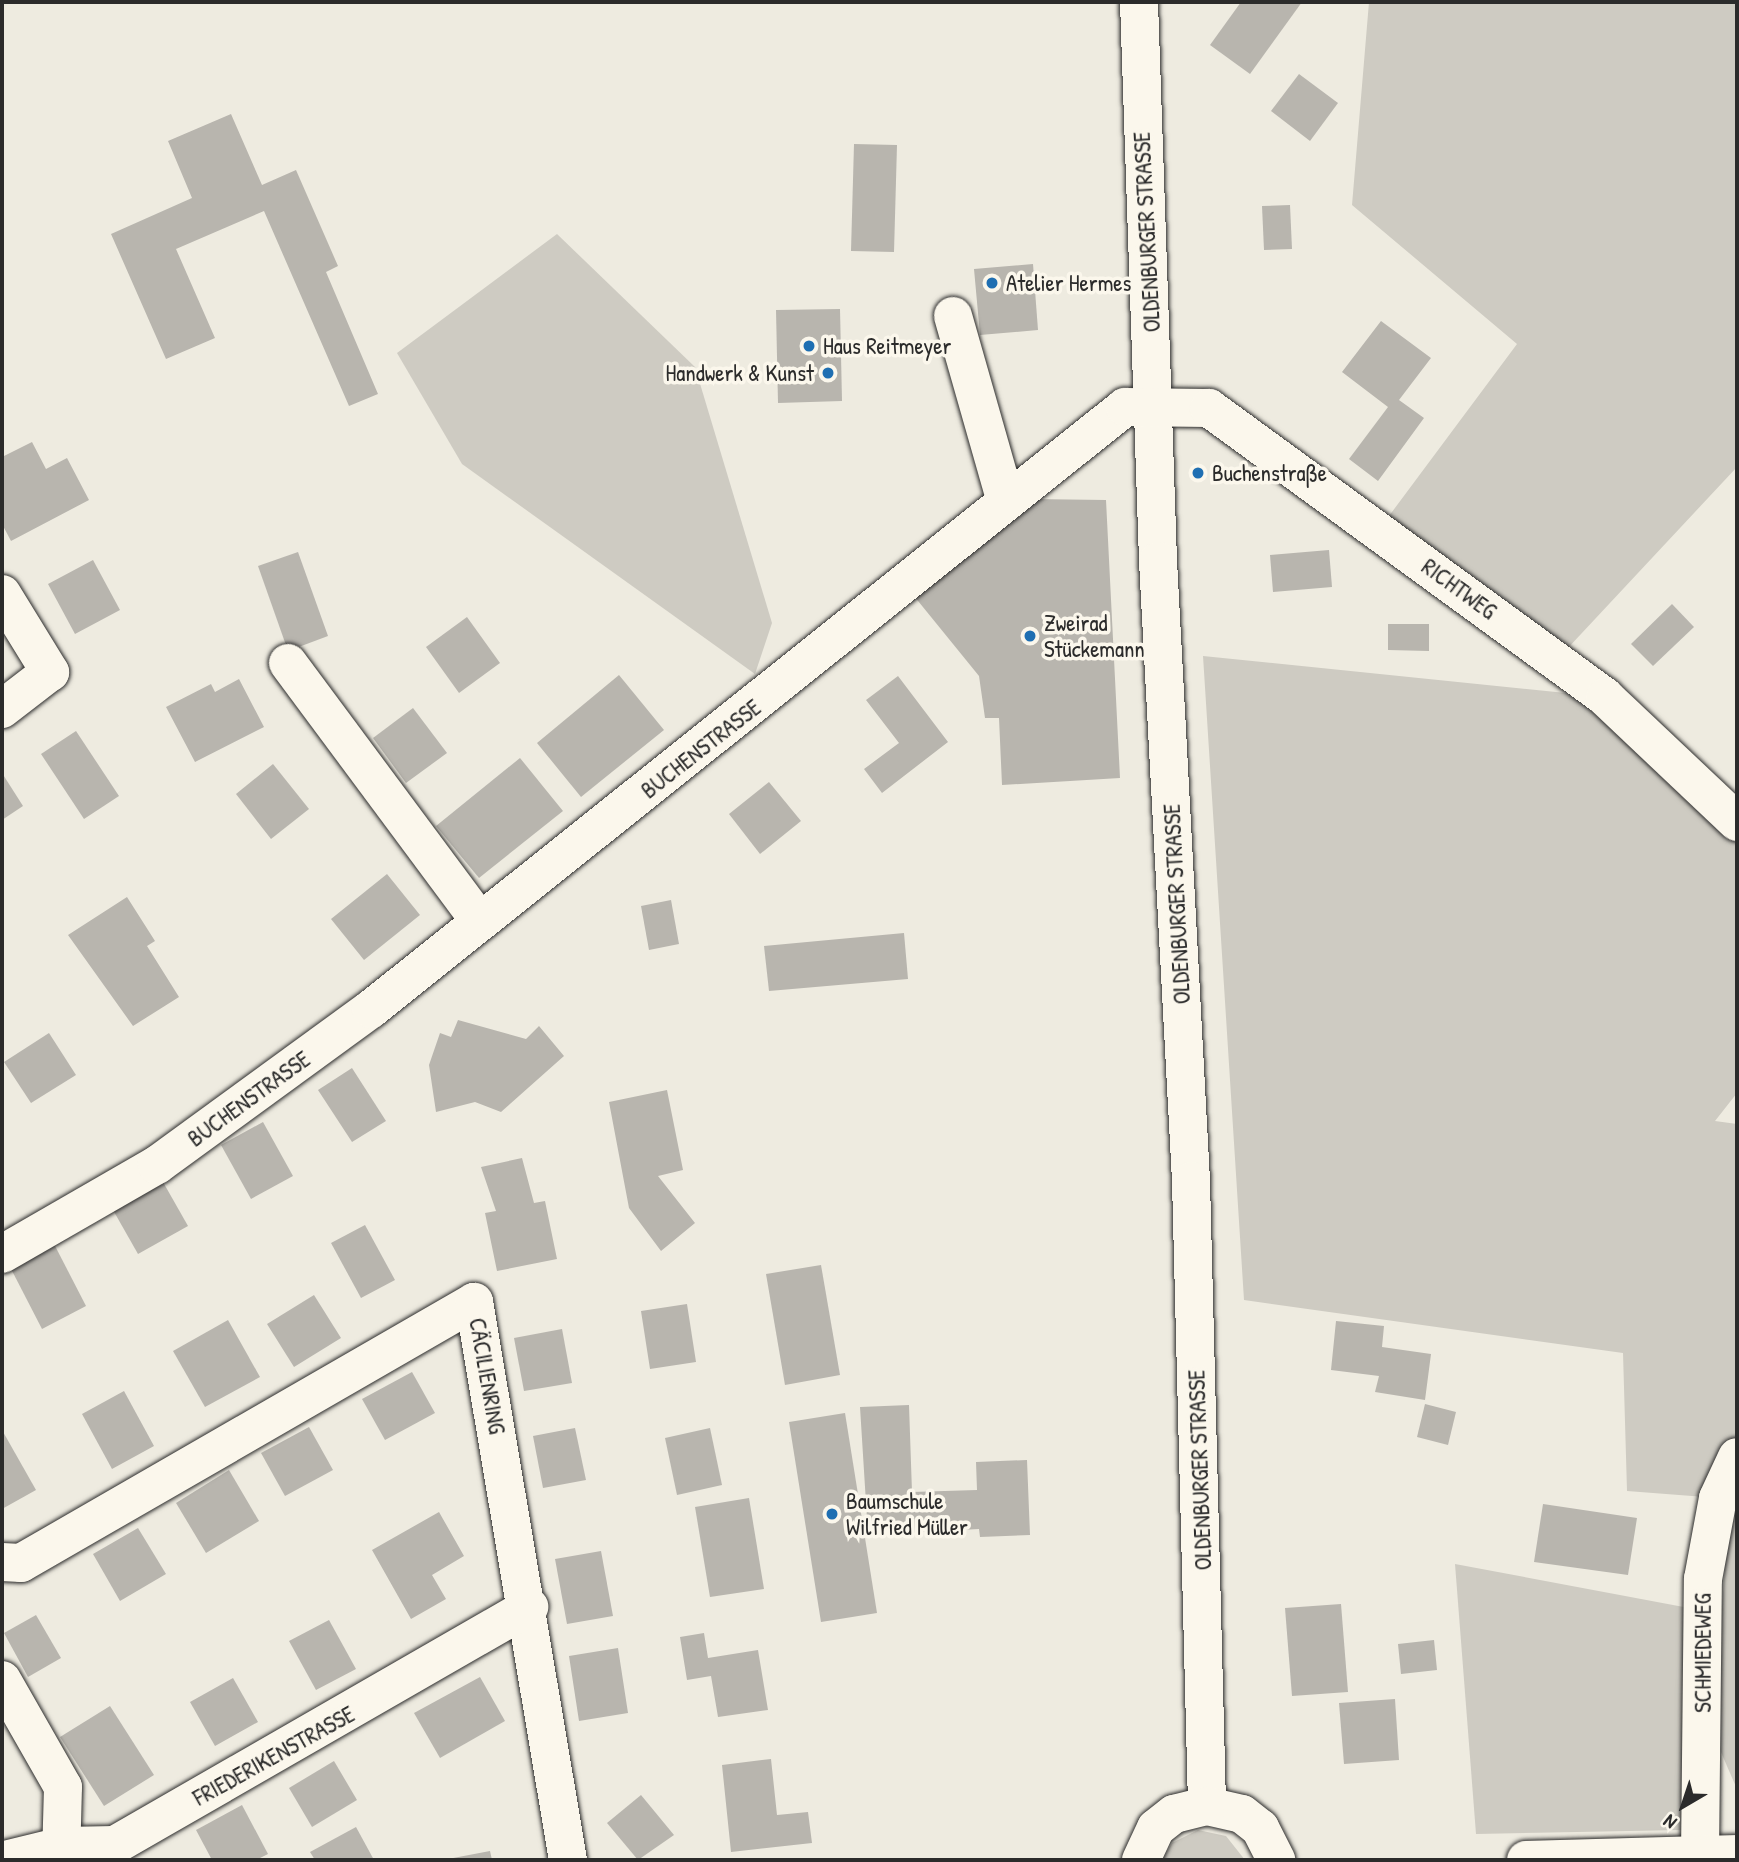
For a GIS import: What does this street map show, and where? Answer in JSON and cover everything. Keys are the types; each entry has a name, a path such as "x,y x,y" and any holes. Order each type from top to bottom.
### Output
{"street":[{"name":"OLDENBURGER STRASSE","path":"1139,2 1191,1181 1207,1806"},
{"path":"953,316 1006,502"},
{"name":"BUCHENSTRASSE","path":"2,1254 157,1165 480,922 1125,407 1155,404"},
{"name":"RICHTWEG","path":"1155,404 1183,404 1220,416 1605,696 1737,822"},
{"path":"2,594 50,672 2,709"},
{"path":"288,663 480,922"},
{"name":"CÄCILIENRING","path":"2,1562 21,1563 474,1303 528,1607 568,1860"},
{"name":"SCHMIEDEWEG","path":"1719,1854 1703,1579 1718,1498 1737,1457"},
{"name":"FRIEDERIKENSTRASSE","path":"5,1860 116,1846 528,1607"},
{"path":"2,1680 63,1787 61,1853"},
{"path":"1140,1860 1156,1828 1174,1814 1207,1806 1242,1814 1260,1828 1276,1860"},
{"path":"1526,1860 1719,1854"}],"shaded area":[{"path":"1369,2 1737,2 1737,467 1567,649 1386,520 1517,344 1352,205"},
{"path":"557,234 695,367 772,623 755,674 462,464 397,353"},
{"path":"1203,656 1605,697 1737,822 1737,1093 1715,1121 1737,1124 1737,1460 1718,1498 1627,1491 1623,1353 1244,1300"},
{"path":"1737,1494 1737,1789 1720,1750 1722,1608 1729,1511"},
{"path":"1455,1564 1689,1608 1682,1830 1476,1834"},
{"path":"1198,1830 1226,1836 1245,1860 1162,1860 1172,1843"}],"building":[{"path":"1241,2 1302,2 1250,74 1210,45"},
{"path":"1299,74 1338,103 1310,141 1271,111"},
{"path":"231,114 262,185 296,170 338,266 326,272 378,394 349,406 264,211 176,249 215,338 166,359 111,234 192,198 168,141"},
{"path":"854,144 897,145 894,252 851,251"},
{"path":"1290,205 1292,249 1264,250 1262,206"},
{"path":"1033,264 1038,330 980,335 974,269"},
{"name":"Haus Reitmeyer","path":"840,309 842,401 778,403 776,310"},
{"path":"1381,321 1431,358 1399,400 1424,418 1378,481 1349,459 1388,407 1342,372"},
{"path":"32,442 46,469 67,458 89,500 11,541 2,524 2,457"},
{"name":"Zweirad Stückemann","path":"1031,499 1106,500 1120,778 1002,785 999,718 985,718 979,676 914,596"},
{"path":"1329,550 1332,587 1273,592 1270,555"},
{"path":"298,552 328,636 288,651 258,566"},
{"path":"93,560 120,610 75,634 48,584"},
{"path":"1672,604 1694,627 1653,666 1631,644"},
{"path":"467,617 500,663 459,693 426,647"},
{"path":"1388,624 1429,624 1429,651 1388,650"},
{"path":"619,675 664,730 581,797 537,743"},
{"path":"898,676 948,742 882,793 864,769 899,743 866,700"},
{"path":"239,679 264,727 195,762 166,707 211,684 215,692"},
{"path":"413,708 447,753 406,783 373,738"},
{"path":"76,731 119,796 84,819 41,754"},
{"path":"520,758 563,811 479,878 436,826"},
{"path":"273,764 309,809 271,839 236,794"},
{"path":"2,773 23,806 2,820"},
{"path":"769,782 801,821 760,854 729,814"},
{"path":"387,874 420,915 364,960 331,919"},
{"path":"127,897 155,941 147,946 179,997 133,1026 68,935"},
{"path":"671,900 679,944 649,950 641,906"},
{"path":"904,933 908,979 769,991 764,946"},
{"path":"458,1020 526,1039 539,1026 564,1056 501,1112 475,1102 436,1112 429,1065 440,1033 451,1037"},
{"path":"49,1033 76,1075 31,1103 4,1062"},
{"path":"352,1068 386,1121 352,1142 318,1090"},
{"path":"667,1090 683,1170 658,1176 695,1223 661,1251 629,1208 609,1102"},
{"path":"263,1122 293,1176 251,1199 221,1145"},
{"path":"522,1158 534,1203 545,1201 557,1259 497,1271 485,1213 496,1211 481,1167"},
{"path":"163,1182 188,1226 138,1254 113,1210"},
{"path":"365,1225 395,1280 361,1298 331,1243"},
{"path":"53,1242 86,1306 42,1329 9,1265"},
{"path":"821,1265 840,1375 785,1385 766,1274"},
{"path":"314,1295 341,1338 294,1367 267,1324"},
{"path":"687,1304 696,1362 650,1369 641,1311"},
{"path":"228,1320 260,1377 205,1407 173,1351"},
{"path":"1336,1321 1384,1326 1382,1347 1431,1354 1425,1400 1375,1392 1379,1376 1331,1370"},
{"path":"562,1329 572,1383 524,1391 514,1338"},
{"path":"412,1372 435,1413 385,1440 362,1399"},
{"path":"124,1391 154,1446 112,1469 82,1414"},
{"path":"1425,1404 1456,1412 1448,1445 1417,1437"},
{"path":"909,1405 912,1492 977,1490 976,1462 1027,1460 1030,1535 980,1537 979,1529 868,1535 860,1407"},
{"name":"Baumschule Wilfried Müller","path":"845,1413 877,1613 821,1622 789,1422"},
{"path":"309,1427 333,1470 285,1496 261,1453"},
{"path":"575,1428 586,1480 543,1488 533,1436"},
{"path":"710,1428 722,1485 677,1495 665,1438"},
{"path":"2,1430 36,1490 2,1509"},
{"path":"229,1470 259,1521 206,1553 176,1503"},
{"path":"749,1498 764,1589 710,1597 695,1507"},
{"path":"1543,1504 1637,1518 1628,1575 1534,1562"},
{"path":"439,1512 464,1556 432,1575 446,1599 411,1619 372,1550"},
{"path":"138,1528 166,1574 120,1601 93,1554"},
{"path":"601,1551 613,1616 567,1624 555,1559"},
{"path":"1341,1604 1348,1692 1292,1696 1285,1608"},
{"path":"36,1615 61,1658 28,1677 4,1633"},
{"path":"329,1620 356,1669 316,1690 289,1641"},
{"path":"704,1633 708,1658 758,1650 768,1710 718,1717 711,1676 687,1680 680,1637"},
{"path":"1434,1640 1437,1670 1401,1674 1398,1644"},
{"path":"618,1648 628,1713 579,1721 569,1656"},
{"path":"480,1677 505,1721 440,1758 414,1713"},
{"path":"233,1678 258,1722 215,1746 190,1702"},
{"path":"1395,1699 1399,1760 1344,1764 1339,1703"},
{"path":"110,1706 154,1775 104,1806 60,1737"},
{"path":"771,1759 777,1815 808,1812 812,1843 731,1852 722,1765"},
{"path":"334,1761 357,1800 312,1827 289,1788"},
{"path":"641,1795 674,1835 638,1860 607,1823"},
{"path":"242,1805 268,1854 256,1860 212,1860 196,1830"},
{"path":"356,1827 374,1860 315,1860 310,1852"},
{"path":"490,1851 492,1860 448,1860 448,1859"}],"place":[{"name":"Atelier Hermes","path":"992,283"},
{"name":"Haus Reitmeyer","path":"809,346"},
{"name":"Handwerk & Kunst","path":"828,373"},
{"name":"Buchenstraße","path":"1198,473"},
{"name":"Zweirad Stückemann","path":"1030,636"},
{"name":"Baumschule Wilfried Müller","path":"832,1514"}]}
